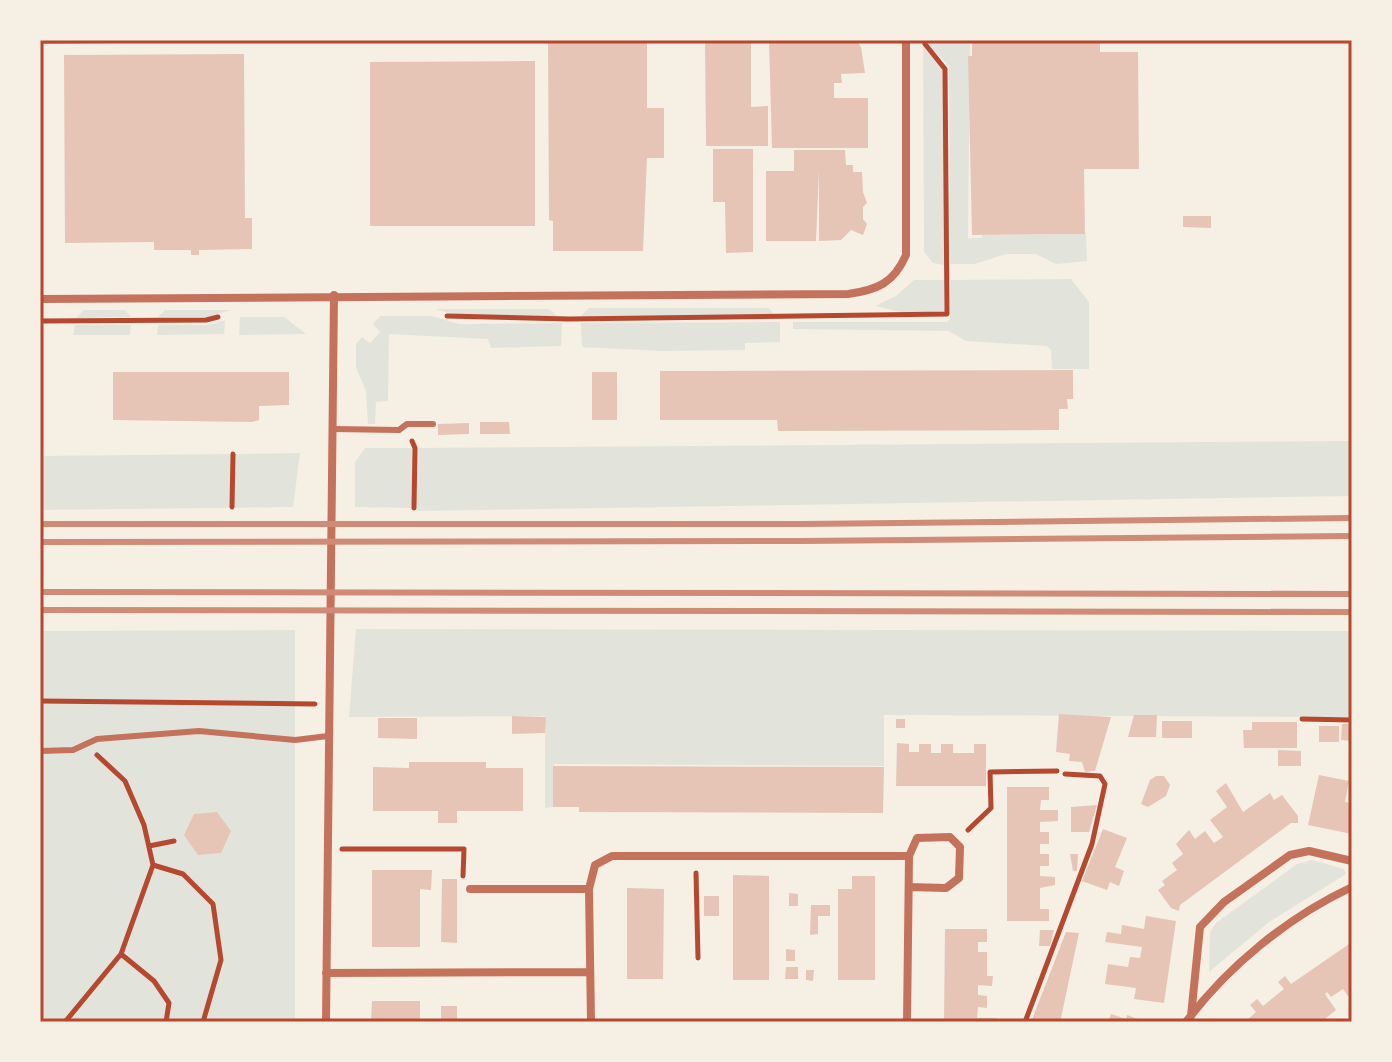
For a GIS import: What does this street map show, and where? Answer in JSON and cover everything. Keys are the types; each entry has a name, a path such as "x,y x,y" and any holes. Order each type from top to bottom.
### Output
{"street":[{"path":"40,299 848,294 886,284 906,255 906,40"},
{"path":"326,1022 334,295"},
{"path":"907,1022 909,856 917,838 950,837 956,842 960,847 959,878 946,888 909,887"},
{"path":"1188,1019 1200,927 1224,902 1290,855 1309,851 1352,861"},
{"path":"591,1022 589,889 595,865 612,856 909,856"},
{"path":"1188,1019 1279,931 1352,887"},
{"path":"470,889 589,889"},
{"path":"326,973 590,972"}],"lane":[{"path":"333,429 399,430 407,424 433,424"},
{"path":"40,751 73,750 97,739 199,731 295,740 328,736"}],"path":[{"path":"40,41 187,40"},
{"path":"414,508 415,449"},
{"path":"232,507 233,456"},
{"path":"40,701 328,704"},
{"path":"1302,719 1352,720"},
{"path":"65,1022 121,954 153,865 138,807 125,781 101,756 73,750"},
{"path":"956,842 991,808 990,772 1057,771"},
{"path":"1025,1022 1092,844 1105,784 1100,776 1065,774"},
{"path":"149,846 174,841"},
{"path":"326,850 464,849 462,889 470,889"},
{"path":"696,856 698,958"},
{"path":"153,865 183,874 213,904 221,960 203,1022"},
{"path":"121,954 154,981 169,1003 166,1022"}],"shaded area":[{"path":"929,40 970,41 968,238 982,238 982,235 1086,234 1087,261 1056,264 1036,254 1006,254 975,264 950,264 949,66 930,46"},
{"path":"923,47 943,69 944,265 933,263 924,252"},
{"path":"1071,279 1089,302 1089,369 1052,369 1051,350 1047,346 966,341 949,331 793,329 793,322 947,322 950,319 950,280"},
{"path":"914,280 944,280 944,313 917,316 875,306 896,296"},
{"path":"589,308 769,308 774,315 581,316"},
{"path":"435,309 549,309 557,316 460,316"},
{"path":"84,310 125,310 131,317 76,318"},
{"path":"165,310 231,310 207,317 158,317"},
{"path":"380,316 432,316 459,324 562,323 561,346 491,348 488,339 389,334 388,401 376,402 375,424 368,424 366,391 356,368 356,344 362,337 370,343 380,332 373,324"},
{"path":"240,317 284,317 306,334 239,335"},
{"path":"225,320 224,334 157,335 158,325 207,325"},
{"path":"780,322 780,342 745,343 745,350 661,351 582,347 581,323"},
{"path":"75,325 131,325 130,335 73,335"},
{"path":"1352,441 1352,496 417,511 417,448"},
{"path":"365,448 412,448 412,508 355,507 355,462"},
{"path":"300,453 293,507 40,510 40,456 230,454 230,506 234,507 235,454"},
{"path":"356,629 1352,631 1352,717 884,715 884,766 554,764 553,807 545,808 545,716 349,717"},
{"path":"295,630 295,1022 40,1022 40,631"},
{"path":"1312,860 1344,869 1346,874 1269,922 1209,972 1210,932 1216,923 1297,864"}],"building":[{"path":"548,40 647,40 647,108 664,108 664,158 647,158 643,251 553,251 553,221 549,220"},
{"path":"705,40 751,40 751,107 768,106 768,146 706,146"},
{"path":"856,40 861,47 865,73 841,74 842,83 834,83 834,98 868,98 868,148 772,148 769,42"},
{"path":"972,40 1100,40 1100,52 1138,52 1139,169 1084,169 1085,234 972,235 968,56 972,56"},
{"path":"244,54 245,218 252,218 252,249 199,250 199,255 191,255 191,250 154,250 154,242 65,243 64,55"},
{"path":"535,61 535,226 370,226 370,62"},
{"path":"713,149 753,149 753,252 726,253 725,202 713,202"},
{"path":"794,150 845,150 846,165 853,165 853,172 862,172 867,203 863,207 863,219 867,224 863,235 851,230 841,240 819,241 819,170 816,241 766,241 766,171 794,171"},
{"path":"1183,216 1211,216 1211,228 1183,227"},
{"path":"1073,370 1073,399 1067,399 1068,409 1059,409 1059,430 778,431 777,420 660,420 660,371"},
{"path":"113,372 289,372 289,405 259,406 259,420 252,422 113,420"},
{"path":"592,372 617,372 617,420 592,420"},
{"path":"480,422 509,422 510,434 480,434"},
{"path":"469,423 469,434 438,435 438,424"},
{"path":"1059,714 1111,717 1095,771 1085,772 1082,762 1069,761 1070,754 1056,752"},
{"path":"1134,715 1157,715 1156,737 1128,737"},
{"path":"512,716 546,717 545,733 512,734"},
{"path":"378,718 417,718 417,739 378,738"},
{"path":"896,719 905,719 905,728 896,728"},
{"path":"1162,721 1192,721 1192,738 1162,738"},
{"path":"1252,722 1297,722 1297,748 1244,748 1243,730 1252,730"},
{"path":"1342,724 1352,724 1352,741 1341,740"},
{"path":"1319,726 1339,726 1339,742 1319,742"},
{"path":"897,743 909,744 909,752 919,752 919,744 931,744 931,753 941,753 941,744 953,744 953,753 974,753 974,744 986,744 986,786 896,786"},
{"path":"1278,750 1301,751 1301,766 1278,766"},
{"path":"409,762 486,762 486,768 523,768 523,811 457,811 457,823 438,823 438,811 373,811 373,767 409,768"},
{"path":"553,766 884,767 883,813 579,812 579,807 553,807"},
{"path":"1319,775 1349,781 1345,802 1352,803 1352,834 1308,825"},
{"path":"1164,776 1170,785 1166,796 1148,807 1141,804 1150,780"},
{"path":"1226,783 1243,812 1270,793 1274,800 1282,795 1298,816 1298,823 1291,823 1180,905 1179,911 1171,908 1158,890 1165,885 1162,881 1177,870 1172,863 1183,854 1176,844 1189,830 1195,839 1205,831 1214,843 1223,837 1210,820 1227,807 1216,791"},
{"path":"1007,787 1049,787 1049,800 1041,800 1040,810 1058,810 1058,821 1040,822 1040,832 1049,832 1049,844 1040,844 1040,854 1049,854 1049,866 1040,866 1040,876 1055,877 1055,885 1040,888 1040,909 1049,909 1049,921 1007,921"},
{"path":"1097,805 1089,832 1071,832 1071,807"},
{"path":"217,812 231,831 221,853 198,855 184,835 194,814"},
{"path":"1103,829 1127,838 1115,867 1124,871 1119,886 1110,882 1107,890 1082,881"},
{"path":"1070,854 1078,854 1077,871 1073,871"},
{"path":"372,870 432,870 431,890 420,889 420,947 372,947"},
{"path":"733,875 769,876 769,980 733,980"},
{"path":"852,876 875,876 875,980 838,980 838,889 852,889"},
{"path":"442,879 457,879 457,943 441,942"},
{"path":"627,888 664,889 663,979 627,979"},
{"path":"789,893 798,894 798,906 789,906"},
{"path":"704,896 719,896 719,916 704,916"},
{"path":"811,905 830,905 830,916 818,916 818,934 810,935"},
{"path":"1146,916 1176,921 1164,1003 1134,999 1136,988 1105,984 1108,964 1128,967 1130,957 1140,958 1142,947 1105,942 1107,932 1121,934 1122,925 1144,929"},
{"path":"945,929 987,929 987,942 978,942 978,952 987,952 987,976 993,976 992,986 978,985 978,995 987,996 987,1008 978,1007 977,1018 997,1018 997,1022 944,1022"},
{"path":"1040,930 1054,930 1050,946 1039,946"},
{"path":"1066,932 1079,933 1060,1022 1031,1022"},
{"path":"1352,942 1352,993 1348,996 1343,989 1331,997 1327,992 1325,994 1336,1010 1321,1022 1245,1022 1256,1012 1250,1005 1257,999 1263,1006 1284,989 1278,982 1285,976 1291,984"},
{"path":"786,949 795,950 795,961 786,961"},
{"path":"786,967 798,967 798,979 785,979"},
{"path":"806,970 814,970 813,981 806,980"},
{"path":"372,1001 420,1001 420,1022 371,1022"},
{"path":"441,1006 457,1006 457,1022 441,1022"},
{"path":"1111,1014 1126,1019 1127,1015 1138,1019 1108,1022"}],"railway":[{"path":"40,524 803,524 1352,518"},
{"path":"40,542 802,541 1352,536"},
{"path":"40,592 1352,594"},
{"path":"40,610 1352,612"}]}
